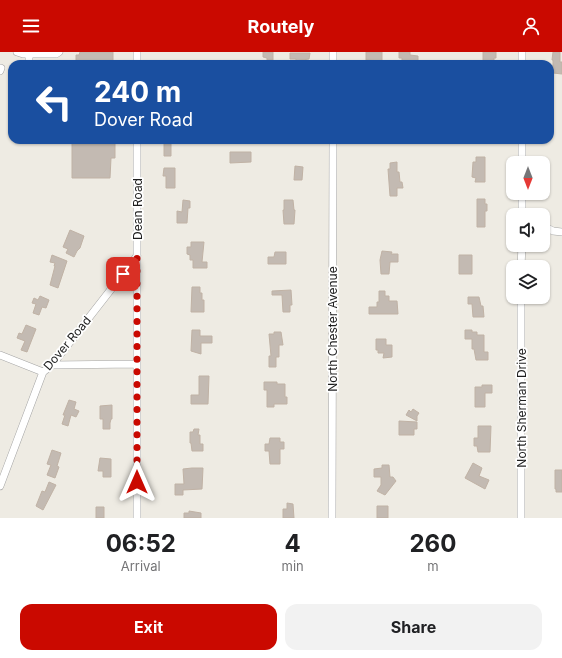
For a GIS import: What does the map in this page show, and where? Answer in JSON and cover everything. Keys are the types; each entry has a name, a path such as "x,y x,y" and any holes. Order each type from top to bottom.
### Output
{"street":[{"path":"17,52 23,54 56,54 59,52"},
{"path":"30,54 30,60"},
{"name":"Dean Road","path":"136,518 137,144"},
{"name":"North Chester Avenue","path":"332,518 333,144"},
{"path":"522,144 522,156"},
{"path":"550,230 562,232"},
{"name":"Dover Road","path":"0,486 43,372 52,364 137,256"},
{"name":"North Sherman Drive","path":"521,304 521,518"},
{"path":"0,355 43,372"},
{"path":"52,364 137,364"}],"building":[{"path":"80,52 113,52 113,60 76,60 76,55 79,55"},
{"path":"263,52 273,52 273,60 267,60 267,58 263,57"},
{"path":"366,52 382,52 382,60 366,60"},
{"path":"399,52 410,52 410,55 418,56 418,60 402,60 402,58 399,58"},
{"path":"483,52 496,52 496,58 494,58 494,60 483,60"},
{"path":"553,52 560,52 562,74 554,73 554,60 552,60"},
{"path":"290,53 310,53 309,59 290,59"},
{"path":"72,144 115,144 115,158 111,158 110,178 72,178"},
{"path":"164,144 171,144 171,156 164,156"},
{"path":"230,152 251,152 251,162 230,163"},
{"path":"476,157 485,157 485,182 475,182 476,178 472,177 473,162 476,162"},
{"path":"397,162 397,172 399,172 400,182 402,182 403,188 397,188 397,196 390,196 388,169 390,169 390,163"},
{"path":"295,166 303,167 302,180 294,180"},
{"path":"164,168 175,168 175,188 166,188 166,176 163,176"},
{"path":"477,199 485,199 485,204 487,204 487,211 485,211 485,227 477,227"},
{"path":"183,200 190,201 187,223 177,223 177,211 182,212"},
{"path":"284,200 293,200 295,210 294,224 284,224"},
{"path":"70,230 84,236 80,248 74,257 66,253 68,249 63,247"},
{"path":"191,242 204,242 202,262 207,262 207,268 193,268 193,260 190,260 190,255 187,254 187,247 191,247"},
{"path":"382,251 392,252 391,254 398,254 398,262 390,262 389,274 381,274 380,260"},
{"path":"275,252 286,252 286,264 268,264 268,257 274,257"},
{"path":"52,255 67,261 58,288 50,285 55,266 55,263 50,262"},
{"path":"459,255 472,255 472,274 459,274"},
{"path":"192,287 200,287 202,300 204,300 204,312 191,312"},
{"path":"291,290 292,305 290,305 290,312 283,312 282,295 272,295 272,291"},
{"path":"379,291 385,291 385,296 389,296 389,301 397,301 398,314 369,314 369,307 377,307 377,302 379,302"},
{"path":"40,296 49,300 46,308 42,307 39,315 33,313 36,304 32,303 34,298 38,300"},
{"path":"468,297 479,297 481,306 483,306 484,317 473,317 472,304 468,304"},
{"path":"26,325 36,329 27,352 21,350 25,341 17,338 19,333 22,334"},
{"path":"192,330 200,330 200,336 212,336 212,343 201,343 201,354 191,351"},
{"path":"465,330 477,332 477,335 484,335 484,352 488,352 488,360 476,360 474,349 472,349 472,339 465,339"},
{"path":"274,332 281,332 283,345 279,345 279,357 276,357 276,367 269,367 269,356 271,356 269,334 274,334"},
{"path":"376,339 386,339 386,345 392,345 392,357 383,358 384,353 378,353 378,350 376,350"},
{"path":"199,376 209,376 208,404 191,404 191,395 199,395"},
{"path":"264,382 277,382 277,384 285,384 285,397 287,397 287,404 274,404 274,407 267,407 267,390 264,390"},
{"path":"482,385 492,385 492,393 485,393 485,407 475,407 475,387 482,387"},
{"path":"69,400 76,402 74,409 79,411 76,417 71,415 68,426 62,424 65,415 63,415"},
{"path":"112,405 110,429 103,429 103,419 100,419 100,406"},
{"path":"413,409 419,413 417,416 417,421 406,415 409,410 411,412"},
{"path":"399,421 417,422 417,429 414,429 414,435 399,435"},
{"path":"478,426 491,426 490,452 478,452 477,446 474,446 474,438 478,438"},
{"path":"194,429 199,429 198,435 200,435 200,444 203,444 203,451 192,451 190,432 193,432"},
{"path":"270,438 280,438 280,442 284,442 284,449 280,449 280,464 270,464 269,451 265,451 265,444 269,444"},
{"path":"52,450 61,453 57,466 59,467 55,478 47,475 51,465 47,464"},
{"path":"100,458 111,459 111,477 103,477 103,471 98,471"},
{"path":"473,463 482,468 479,476 489,480 485,489 465,478"},
{"path":"382,465 389,465 390,477 393,477 396,481 385,495 377,491 381,485 381,477 374,477 374,469 382,468"},
{"path":"203,468 202,489 183,490 183,495 175,495 175,484 184,484 183,469"},
{"path":"555,470 562,470 562,492 556,492 555,489"},
{"path":"49,482 56,485 43,510 36,506 42,491 45,492"},
{"path":"287,503 293,504 294,518 283,518 283,509 287,509"},
{"path":"377,506 388,506 388,518 377,518"},
{"path":"96,507 104,507 104,518 96,518"},
{"path":"189,511 201,513 201,518 184,518 184,513 189,513"}],"route":[{"path":"123,274 137,256 137,482"}]}
